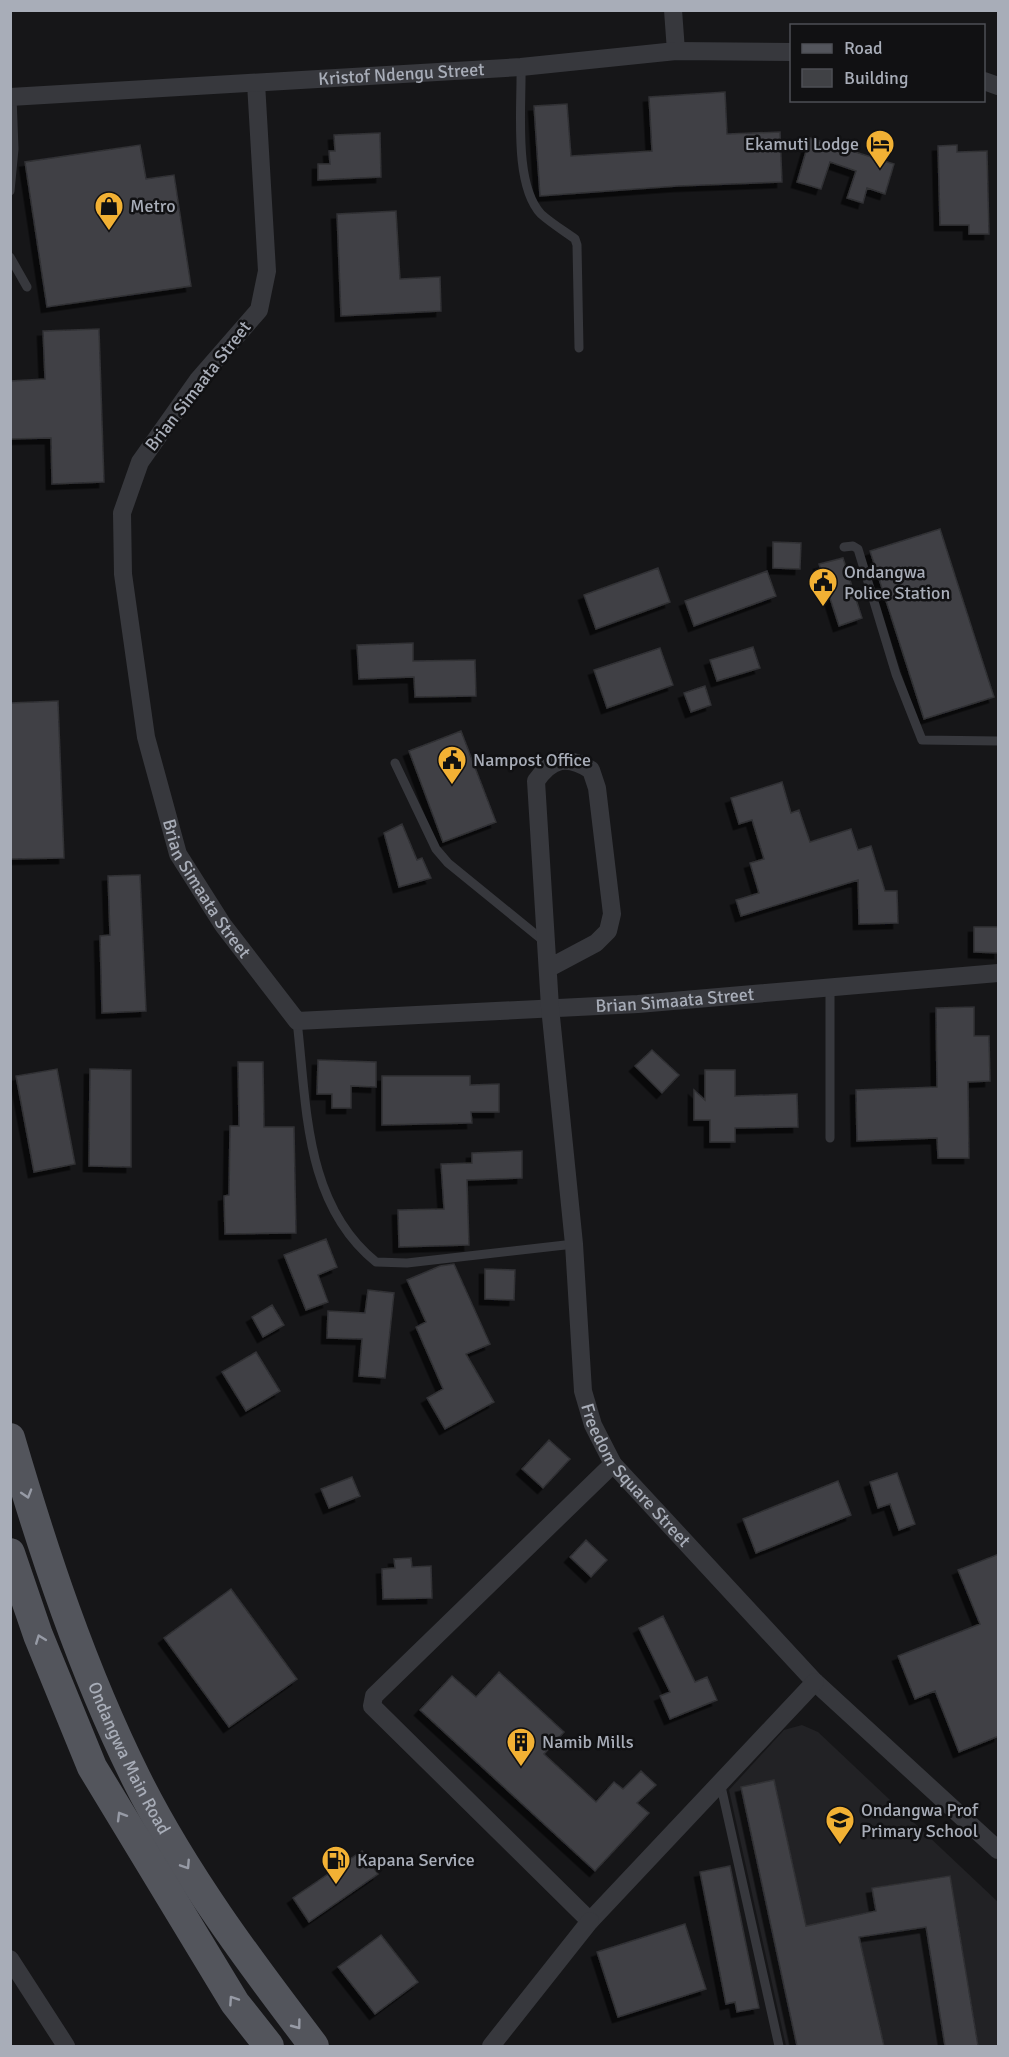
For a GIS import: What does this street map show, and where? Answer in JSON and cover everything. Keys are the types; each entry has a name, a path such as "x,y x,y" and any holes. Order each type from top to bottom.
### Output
{"main road":[{"name":"Ondangwa Main Road","path":"10,1438 48,1564 95,1688 137,1779 215,1910 252,1965 314,2046"},
{"name":"Ondangwa Main Road","path":"10,1553 38,1635 92,1767 235,2003 268,2046"},
{"path":"188,1928 215,1910"}],"street":[{"path":"673,10 676,51"},
{"name":"Kristof Ndengu Street","path":"11,97 521,67 676,51 790,52"},
{"name":"Brian Simaata Street","path":"256,82 267,271 259,310 198,380 140,462 122,513 123,574 146,737 178,854 223,925 297,1021 550,1007 638,1005 830,990 999,973"},
{"name":"Freedom Square Street","path":"549,968 596,943 608,931 612,914 597,788 591,770 577,762 563,760 546,767 536,781 550,1007 574,1244 583,1391 593,1425 613,1464 815,1682 999,1850"},
{"path":"590,1921 372,1706 374,1696 613,1464"},
{"path":"491,2046 590,1921 815,1682"},
{"path":"10,1959 66,2046"}],"lane":[{"path":"521,67 522,149 526,183 541,213 575,239 577,245 579,348"},
{"path":"10,191 14,149 11,97"},
{"path":"10,257 27,287"},
{"path":"844,547 853,546 858,549 896,674 922,740 999,741"},
{"path":"395,763 436,849 448,863 546,943"},
{"path":"830,990 830,1137"},
{"path":"297,1021 313,1159 323,1192 346,1232 376,1262 407,1263 574,1244"},
{"path":"720,1782 779,2046"}],"shaded area":[{"name":"Ondangwa Prof Primary School","path":"802,1725 818,1732 998,1902 998,2046 786,2046 729,1790 784,1730"}],"building":[{"path":"725,92 727,134 780,132 782,182 678,186 540,196 534,106 567,104 571,156 652,151 649,97"},
{"path":"380,133 381,177 318,180 318,164 330,164 329,151 335,151 334,135"},
{"path":"810,138 894,164 885,194 867,188 863,203 847,198 856,171 830,162 821,189 797,182"},
{"name":"Metro","path":"140,145 146,179 174,175 191,286 47,307 25,162"},
{"path":"957,145 957,152 987,151 989,234 969,234 969,225 940,225 938,146"},
{"path":"396,211 400,279 440,277 441,311 341,316 337,214"},
{"path":"99,329 104,482 52,484 51,438 10,439 10,381 45,379 43,331"},
{"path":"940,529 994,697 924,719 870,551"},
{"path":"773,542 801,543 800,569 773,568"},
{"path":"843,558 862,618 839,626 819,564"},
{"path":"658,568 670,602 596,629 584,595"},
{"path":"767,571 776,596 694,626 685,601"},
{"path":"413,643 413,661 475,660 476,696 415,697 414,677 359,679 357,645"},
{"path":"753,647 760,668 717,681 710,660"},
{"path":"660,648 673,685 607,708 594,670"},
{"path":"705,686 711,705 691,712 684,693"},
{"path":"58,701 64,858 10,859 10,703"},
{"name":"Nampost Office","path":"461,731 496,822 443,842 409,751"},
{"path":"782,782 791,813 799,810 810,842 851,829 858,850 871,846 885,891 897,891 898,923 859,924 858,880 741,916 736,900 759,893 750,863 764,859 752,820 739,824 731,798"},
{"path":"402,824 417,860 422,858 431,878 399,887 384,833"},
{"path":"140,875 146,1011 102,1013 100,936 110,935 108,876"},
{"path":"974,927 999,927 999,953 974,952"},
{"path":"974,1007 974,1036 989,1036 990,1081 968,1082 969,1158 938,1158 937,1138 857,1141 856,1090 937,1087 936,1008"},
{"path":"652,1050 679,1075 662,1093 635,1066"},
{"path":"318,1060 376,1062 376,1087 351,1086 351,1108 332,1108 332,1094 317,1094"},
{"path":"238,1062 263,1062 264,1127 294,1127 296,1233 225,1234 224,1196 229,1195 230,1126 239,1126"},
{"path":"57,1069 75,1164 34,1172 16,1076"},
{"path":"90,1069 131,1070 131,1167 89,1166"},
{"path":"705,1070 735,1070 735,1096 797,1094 798,1127 735,1128 735,1142 710,1142 710,1120 694,1120 694,1090 705,1100"},
{"path":"382,1076 470,1076 470,1085 499,1084 499,1112 471,1112 472,1123 382,1125"},
{"path":"522,1151 522,1178 467,1180 469,1245 399,1247 398,1210 444,1209 441,1164 472,1163 472,1153"},
{"path":"326,1239 337,1267 318,1275 328,1302 306,1310 284,1255"},
{"path":"454,1264 490,1344 466,1354 494,1402 445,1429 427,1398 443,1389 416,1327 426,1322 407,1280 440,1266"},
{"path":"485,1269 515,1270 514,1300 485,1299"},
{"path":"368,1290 394,1293 385,1378 359,1376 362,1339 327,1338 328,1311 365,1313"},
{"path":"272,1305 284,1325 263,1337 252,1317"},
{"path":"256,1352 280,1391 246,1411 222,1372"},
{"path":"549,1440 570,1459 543,1488 522,1469"},
{"path":"897,1473 915,1524 899,1530 890,1504 878,1508 870,1482"},
{"path":"352,1477 360,1496 329,1508 321,1489"},
{"path":"838,1481 851,1515 756,1553 743,1519"},
{"path":"586,1540 607,1560 591,1577 570,1557"},
{"path":"999,1554 999,1736 959,1752 935,1691 915,1699 898,1656 980,1624 958,1570"},
{"path":"411,1558 412,1567 431,1566 432,1598 383,1599 382,1569 395,1568 394,1559"},
{"path":"231,1589 297,1679 229,1727 164,1638"},
{"path":"663,1616 695,1682 707,1677 717,1700 670,1719 660,1696 670,1692 639,1628"},
{"name":"Namib Mills","path":"499,1672 564,1732 544,1754 596,1802 614,1782 623,1789 641,1771 656,1785 637,1803 649,1813 595,1871 420,1710 452,1676 476,1697"},
{"path":"774,1780 806,1926 876,1911 872,1888 950,1876 978,2046 945,2046 926,1927 859,1937 884,2046 797,2046 741,1787"},
{"name":"Kapana Service","path":"362,1851 378,1874 309,1922 293,1898"},
{"path":"730,1866 759,2008 737,2012 735,2002 726,2004 700,1872"},
{"path":"685,1924 706,1989 618,2017 597,1952"},
{"path":"381,1935 418,1982 375,2014 338,1967"}],"place":[{"name":"Ekamuti Lodge","path":"880,170"},
{"name":"Metro","path":"109,232"},
{"name":"Ondangwa Police Station","path":"823,608"},
{"name":"Nampost Office","path":"452,786"},
{"name":"Namib Mills","path":"521,1768"},
{"name":"Ondangwa Prof Primary School","path":"840,1846"},
{"name":"Kapana Service","path":"336,1886"}]}
